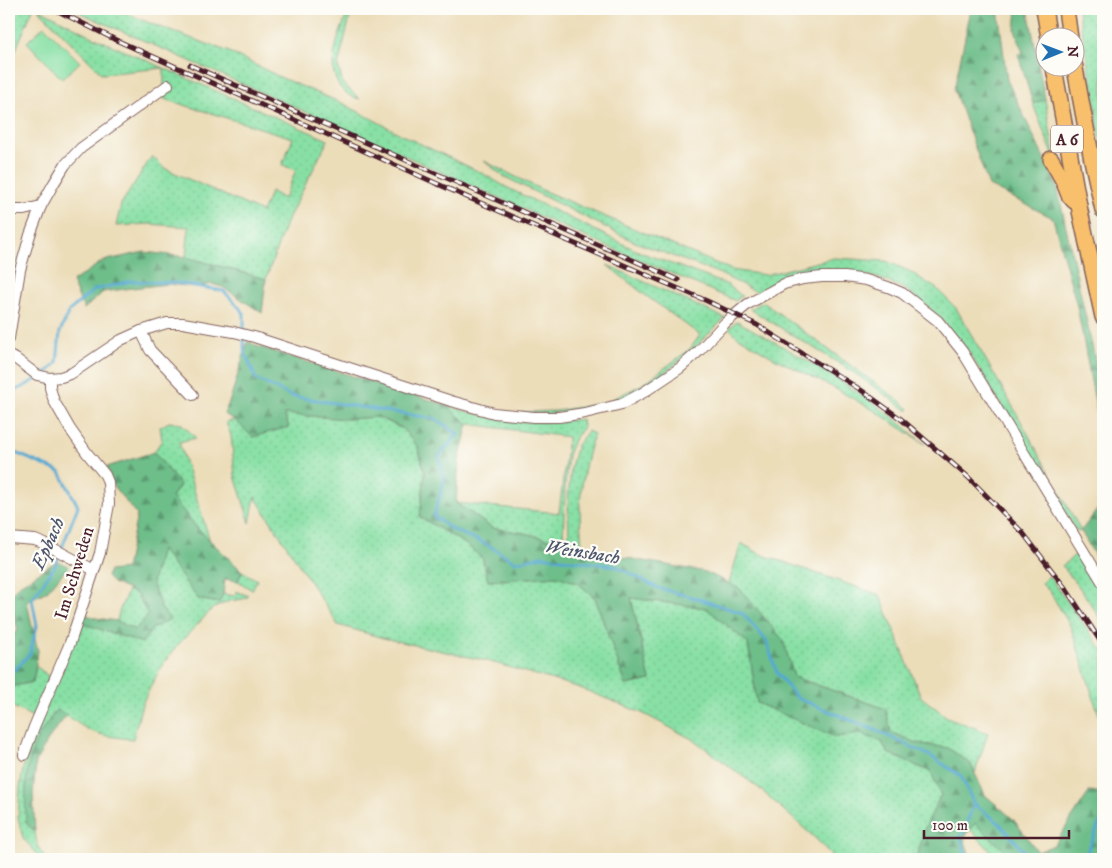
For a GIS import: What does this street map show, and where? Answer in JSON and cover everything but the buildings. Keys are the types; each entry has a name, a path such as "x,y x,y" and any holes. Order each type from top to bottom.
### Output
{"highway":[{"path":"1044,9 1047,28"},
{"path":"1066,9 1069,28"},
{"name":"A 6","path":"1056,78 1080,211 1103,317"},
{"name":"A 6","path":"1077,78 1103,210"},
{"path":"1051,159 1069,195 1080,211"}],"street":[{"path":"9,338 20,270 30,236 41,206 66,165 81,148 168,86"},
{"path":"9,210 24,210 41,206"},
{"path":"9,356 27,366 37,375 50,378 61,377 72,373 121,340 141,331 166,323 183,323 234,332 494,413 534,417 559,417 622,404 644,392 680,368 725,323 748,304 784,284 802,279 822,277 845,277 866,280 902,294 938,321 962,351 1103,583"},
{"path":"141,331 150,350 193,394"},
{"name":"Im Schweden","path":"24,755 70,642 100,553 110,490 105,475 70,429 54,401 50,388 50,378"},
{"path":"9,538 35,540 94,570"}],"green space":[{"path":"9,9 33,9 9,66"},
{"path":"38,9 93,37 164,68 102,74"},
{"path":"73,9 116,9 227,51 282,78 344,104 506,187 640,252 728,285 742,296 736,301 597,242"},
{"path":"349,9 352,9 338,66 343,84 360,99 346,93 338,84 334,75 334,52"},
{"path":"971,9 998,9 1007,80 1057,186 1103,396 1103,465 1098,418 1077,306 1053,218 989,186 954,90"},
{"path":"1017,9 1028,9 1034,41 1034,78 1041,78 1045,99 1033,104 1018,54 1023,53 1015,30"},
{"path":"1078,9 1096,9 1103,46 1103,165 1084,43 1084,28 1081,28"},
{"path":"44,26 80,62 62,79 27,42"},
{"path":"164,68 328,140 286,223 266,279 186,257 189,227 148,224 116,226 121,204 152,156 164,168 262,212 271,191 284,199 296,170 282,165 293,138 164,99"},
{"path":"1045,99 1055,160 1033,104"},
{"path":"484,161 542,190 732,270 765,275 834,258 886,261 909,271 937,289 956,308 1081,531 1077,532 970,354 940,318 924,303 903,288 878,278 850,273 822,272 795,275 772,283 757,292 718,273 635,242 503,176"},
{"path":"144,252 186,257 266,279 262,313 223,287 211,284 195,287 168,284 103,292 84,309 72,282 103,261"},
{"path":"607,265 725,318 667,371 636,391 607,404 581,410 546,414 521,412 556,411 605,403 643,384 690,349 700,335"},
{"path":"763,302 901,402 909,409 908,411 853,372 750,309"},
{"path":"737,321 851,388 892,417 925,444 875,411 774,358 737,336 729,328"},
{"path":"248,341 256,346 446,405 468,424 459,460 456,503 492,528 524,533 616,556 706,572 740,589 783,640 794,677 886,709 891,732 917,743 948,748 970,763 985,795 1013,819 1038,852 1054,845 1090,791 1103,793 1103,859 1012,859 975,823 964,838 971,859 917,859 924,830 941,795 931,772 888,753 882,742 861,734 835,737 757,703 748,643 706,608 631,598 650,680 626,685 595,598 578,583 557,576 488,581 483,559 467,545 420,517 425,473 418,447 402,428 378,417 348,419 284,414 289,427 252,437 235,420 224,414"},
{"path":"446,405 480,415 515,421 550,422 582,419 583,427 574,440 568,455 563,543 524,533 492,528 456,503 559,513 568,437 468,424"},
{"path":"283,414 348,419 378,417 403,429 418,447 425,473 420,517 467,545 483,559 488,581 557,576 578,583 595,598 626,685 650,680 631,598 706,608 748,643 757,703 835,737 861,734 882,742 888,753 931,772 941,795 924,830 917,859 835,859 816,839 760,789 694,740 642,713 580,688 536,675 487,661 383,638 338,625 255,497 250,523 235,476 231,436 226,422 235,420 252,437 289,426"},
{"path":"169,422 182,424 196,438 179,442 210,541 172,497 180,485 154,452 162,440 160,427"},
{"path":"588,431 594,434 583,477 581,495 582,548 569,544 568,501 571,467 577,445"},
{"path":"154,452 180,485 172,497 198,529 242,571 238,581 225,579 223,594 219,603 198,599 161,549 152,583 161,608 170,619 153,628 142,643 81,623 84,614 117,621 135,630 148,615 137,594 113,583 107,577 109,571 126,569 137,515 114,487 107,467"},
{"path":"1103,502 1103,570 1081,531"},
{"path":"741,543 760,554 880,595 921,697 947,717 988,733 975,773 970,763 948,748 917,743 890,732 886,709 794,677 783,640 729,583"},
{"path":"161,549 198,599 219,603 223,594 235,596 236,591 249,596 229,601 212,609 175,648 163,664 142,704 133,739 92,731 56,710 37,738 26,823 35,831 38,846 47,859 41,859 23,838 18,817 20,787 30,743 81,623 120,636 153,628 170,619 161,608 152,582"},
{"path":"1080,551 1103,593 1103,622 1062,566"},
{"path":"57,561 69,566 47,591 27,601 38,651 33,682 9,687 9,637 18,631 9,597 18,586"},
{"path":"242,571 257,580 252,590 238,581"},
{"path":"1049,576 1103,651 1103,728 1071,627 1050,592 1041,583"},
{"path":"128,590 137,594 148,615 135,630 117,621"},
{"path":"36,666 52,679 35,718 9,705 9,687 33,682"},
{"path":"57,710 67,715 51,735 36,761 33,794 35,831 26,823 28,769 37,739"},
{"path":"975,823 1006,851 1012,859 998,859 970,829"}],"waterway":[{"name":"Weinsbach","path":"45,374 57,363 60,332 69,311 94,290 131,281 177,283 224,291 244,313 244,350 256,379 291,396 436,419 458,434 439,456 444,481 434,516 451,529 486,544 516,562 542,556 616,566 658,588 742,613 766,640 777,673 797,698 875,730 929,755 961,776 974,804 998,822 1031,859"},
{"name":"Weinsbach","path":"9,393 38,378"},
{"name":"Epbach","path":"9,450 60,472 78,506 55,566 32,599 37,626 30,653 16,669 9,672"},
{"path":"966,859 961,837 974,804"},
{"name":"Weinsbach","path":"1084,859 1103,818"}],"railway":[{"path":"54,9 116,40 469,198 707,301 757,325 861,390 901,419 968,477 1023,533 1066,589 1103,645"},
{"path":"190,65 678,280"}]}
